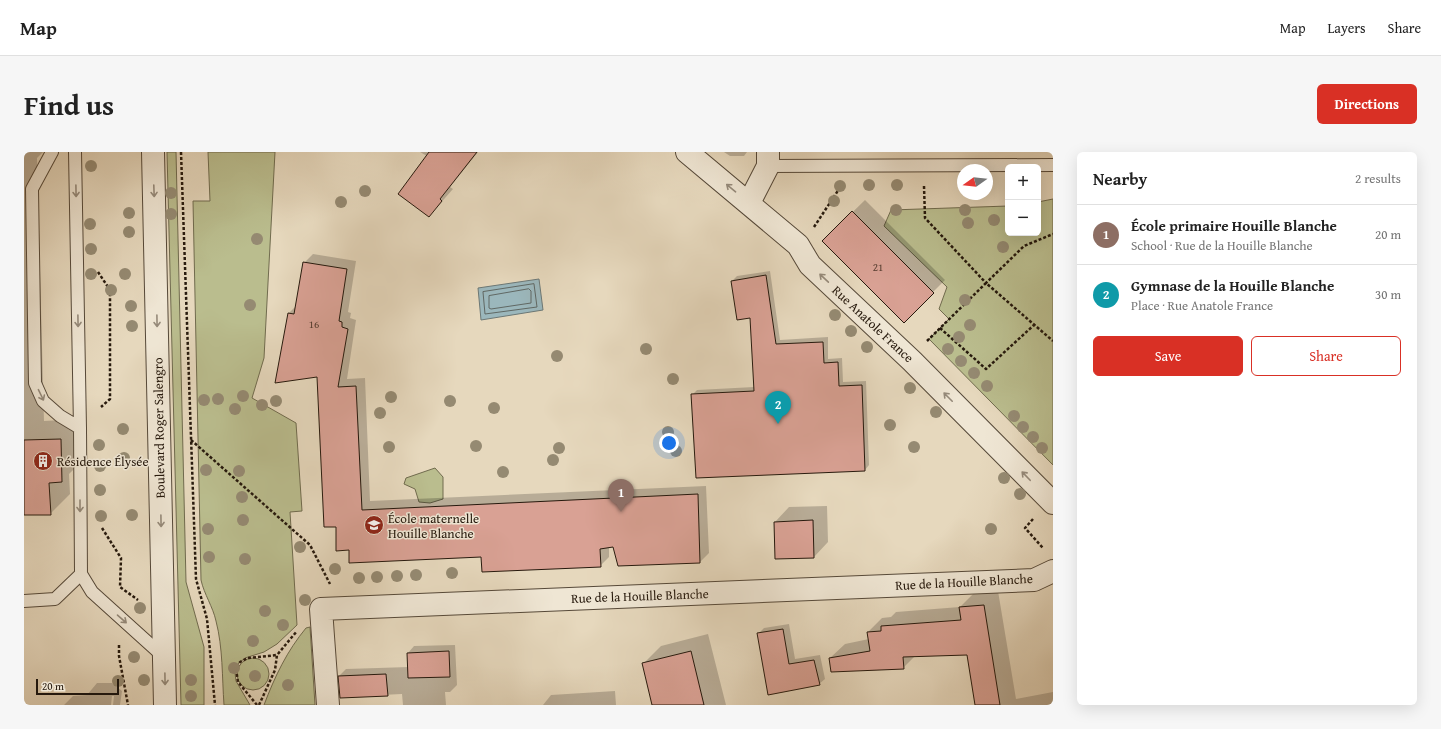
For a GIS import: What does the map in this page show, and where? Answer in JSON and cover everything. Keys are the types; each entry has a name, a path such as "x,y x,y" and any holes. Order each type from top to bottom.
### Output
{"street":[{"name":"Boulevard Roger Salengro","path":"153,152 165,705"},
{"name":"Rue Anatole France","path":"687,152 798,245 810,264 912,361 1052,502"},
{"path":"749,203 768,159"},
{"name":"Rue de la Houille Blanche","path":"322,620 322,609 1034,580 1051,562"},
{"path":"322,620 328,705"}],"lane":[{"path":"52,152 32,189 35,383 43,401 60,416 80,428"},
{"path":"75,152 81,574 92,592 164,657"},
{"path":"768,159 1053,165"},
{"path":"24,601 55,599 81,574"}],"path":[{"path":"181,152 196,579 207,619 216,705"},
{"path":"798,245 812,230 844,181"},
{"path":"924,183 925,218 986,283 1053,341"},
{"path":"912,361 929,338 1024,246 1053,234"},
{"path":"98,271 110,290 110,399 100,407 101,414"},
{"path":"940,328 986,369 1034,325"},
{"path":"190,440 310,544 343,608"},
{"path":"1051,562 1025,528 1052,502"},
{"path":"102,521 102,528 121,558 120,587 162,618"},
{"path":"277,655 248,658 240,662 236,669 238,682 258,705 275,670 277,655 306,621 322,620"}],"green space":[{"path":"167,152 176,152 186,582 204,647 204,705 181,705"},
{"path":"208,152 275,152 264,358 252,398 296,423 302,511 290,512 297,625 277,644 264,652 245,658 238,664 235,673 236,681 250,705 224,705 221,652 218,631 215,616 201,580 193,201 210,201"},
{"path":"1053,199 1053,465 929,339 949,319 939,309 947,287 884,226 891,210 1005,206 1005,236 1041,236 1041,201"},
{"path":"435,468 443,477 443,499 430,503 419,502 415,489 404,484 406,478"},
{"path":"310,627 315,705 264,705 287,655 306,628"},
{"path":"250,658 256,658 266,665 269,674 268,680 262,687 256,690 250,690 240,683 237,677 237,671 244,661"}],"water":[{"path":"539,279 543,310 481,320 478,288"}],"building":[{"path":"429,152 477,152 440,199 442,201 429,217 398,194"},
{"path":"852,211 934,293 904,323 822,241"},
{"path":"303,262 347,269 339,321 342,322 342,327 348,329 338,387 356,386 362,510 698,494 700,563 618,566 613,547 600,549 601,567 482,572 481,557 349,563 349,550 336,551 336,527 324,527 317,377 275,383 288,313 294,314"},
{"path":"766,275 776,344 823,342 824,363 838,362 839,386 862,385 865,471 696,478 691,394 754,391 750,318 737,320 731,281"},
{"name":"Résidence Élysée","path":"61,439 62,482 49,483 51,515 24,515 24,440"},
{"path":"813,520 814,558 775,559 774,522"},
{"path":"984,605 1000,705 975,705 967,655 903,657 904,669 831,672 829,658 870,651 867,632 881,631 881,626 961,620 959,607"},
{"path":"783,629 789,664 814,660 820,685 768,695 757,633"},
{"path":"449,651 450,677 408,678 407,653"},
{"path":"691,651 704,705 652,705 642,663"},
{"path":"386,674 388,696 340,698 338,676"}],"place":[{"name":"Gymnase de la Houille Blanche","path":"778,424"},
{"name":"Résidence Élysée","path":"43,461"},
{"name":"École primaire Houille Blanche","path":"621,512"},
{"name":"École maternelle Houille Blanche","path":"374,525"}]}
